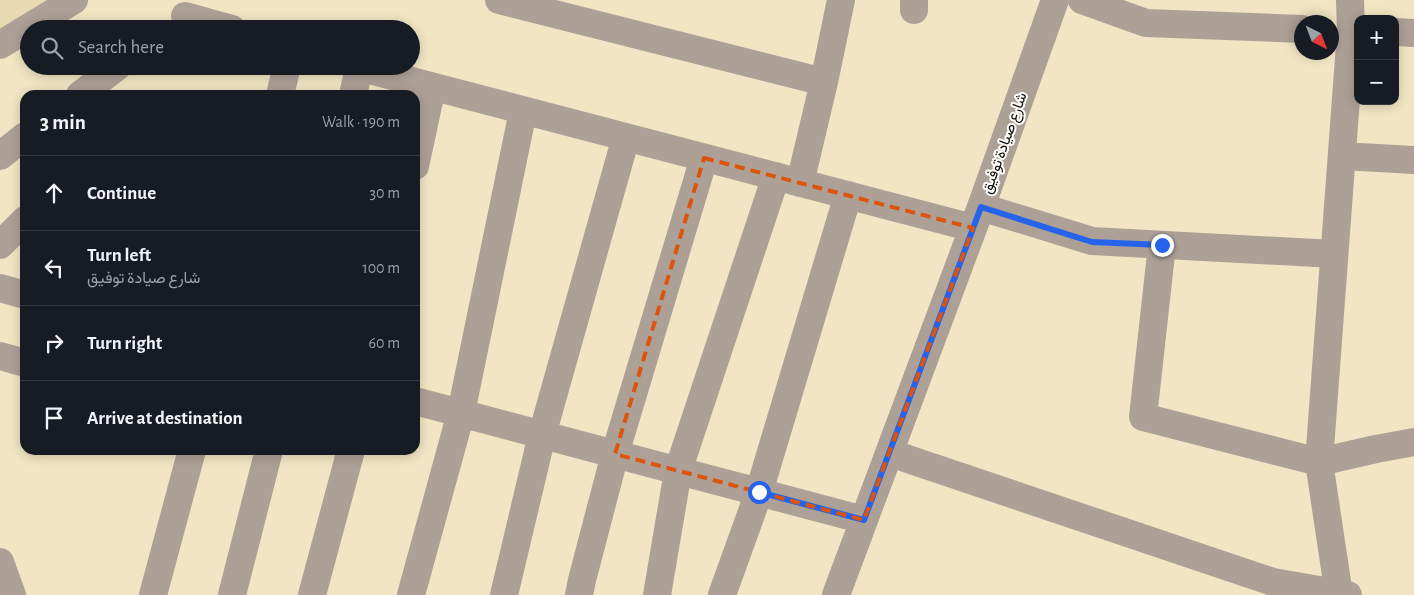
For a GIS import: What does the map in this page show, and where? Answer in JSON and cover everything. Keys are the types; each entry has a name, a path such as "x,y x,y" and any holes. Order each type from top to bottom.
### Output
{"street":[{"path":"41,20 74,0"},
{"path":"499,0 824,82"},
{"path":"657,595 678,471 824,82 841,0"},
{"name":"شارع صيادة توفيق","path":"840,594 864,520 977,217 1055,0"},
{"path":"1082,0 1146,22 1294,29"},
{"path":"890,453 1270,588 1342,594 1319,462 1342,156 1350,0"},
{"path":"183,15 200,20"},
{"path":"1399,32 1414,33"},
{"path":"0,45 20,33"},
{"path":"87,90 106,75"},
{"path":"281,90 285,75"},
{"path":"354,90 356,75"},
{"path":"387,75 848,195 977,217 1092,242 1334,254"},
{"path":"420,143 432,87"},
{"path":"411,595 461,413 522,111"},
{"path":"504,595 542,435 626,137"},
{"path":"0,156 20,140"},
{"path":"1342,156 1414,160"},
{"path":"579,595 615,454 704,158"},
{"path":"722,595 759,492 848,195"},
{"path":"0,245 20,225"},
{"path":"1162,245 1143,417 1319,462 1414,442"},
{"path":"0,288 20,293"},
{"path":"0,356 20,362"},
{"path":"420,402 864,520"},
{"path":"153,595 191,455"},
{"path":"232,595 268,455"},
{"path":"312,595 350,455"},
{"path":"0,562 12,595"}],"highlighted area":[{"path":"704,158 973,228 864,520 615,454"}],"shaded area":[{"path":"0,0 59,0 24,20 20,20 20,22 0,34"}],"route":[{"path":"759,492 864,520 981,207 1092,242 1162,245"}]}
